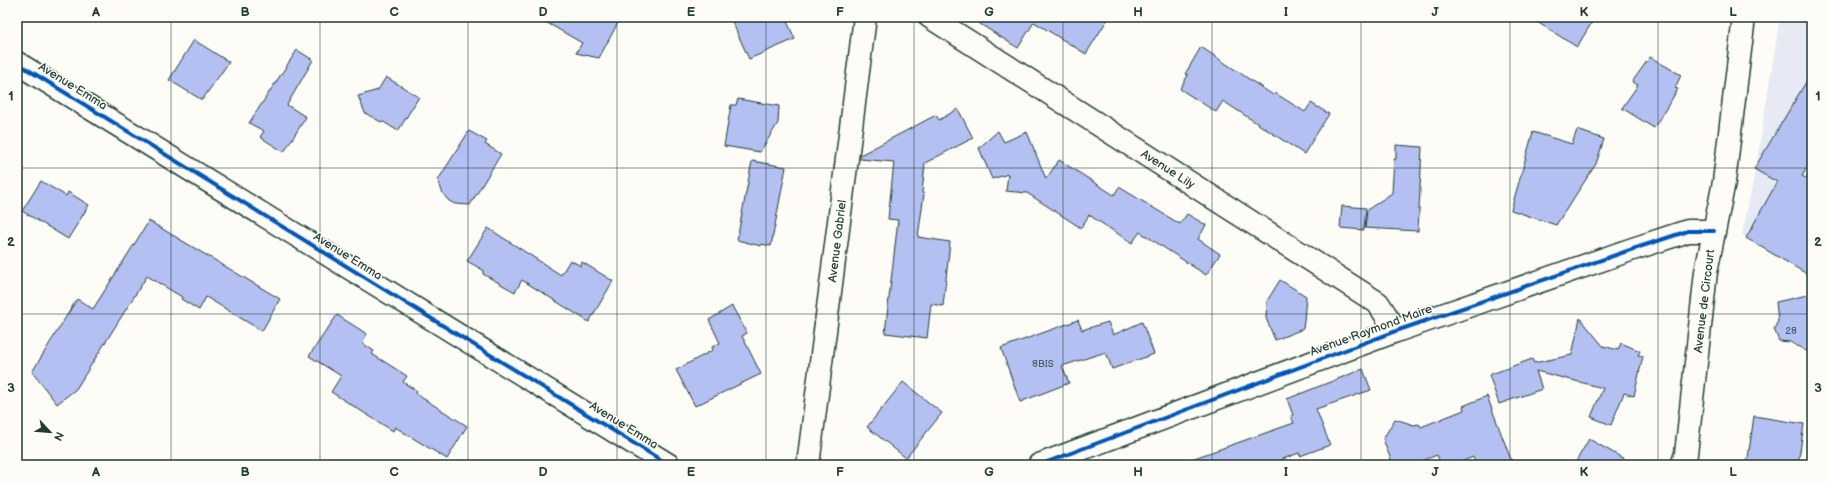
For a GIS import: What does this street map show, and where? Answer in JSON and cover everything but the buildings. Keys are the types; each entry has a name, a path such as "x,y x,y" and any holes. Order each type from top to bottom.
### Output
{"street":[{"name":"Avenue Gabriel","path":"808,465 865,17"},
{"name":"Avenue Lily","path":"930,17 1378,303 1396,331"},
{"name":"Avenue de Circourt","path":"1682,465 1686,454 1706,272 1724,182 1744,17"},
{"name":"Avenue Emma","path":"17,63 669,465"},
{"name":"Avenue Raymond Maire","path":"1039,465 1396,331 1688,231 1714,231"}],"shaded area":[{"path":"1780,17 1812,17 1812,274 1742,235 1756,167"}],"cycle path":[{"path":"17,63 669,465"},
{"path":"1039,465 1396,331 1688,231 1714,231"}]}
